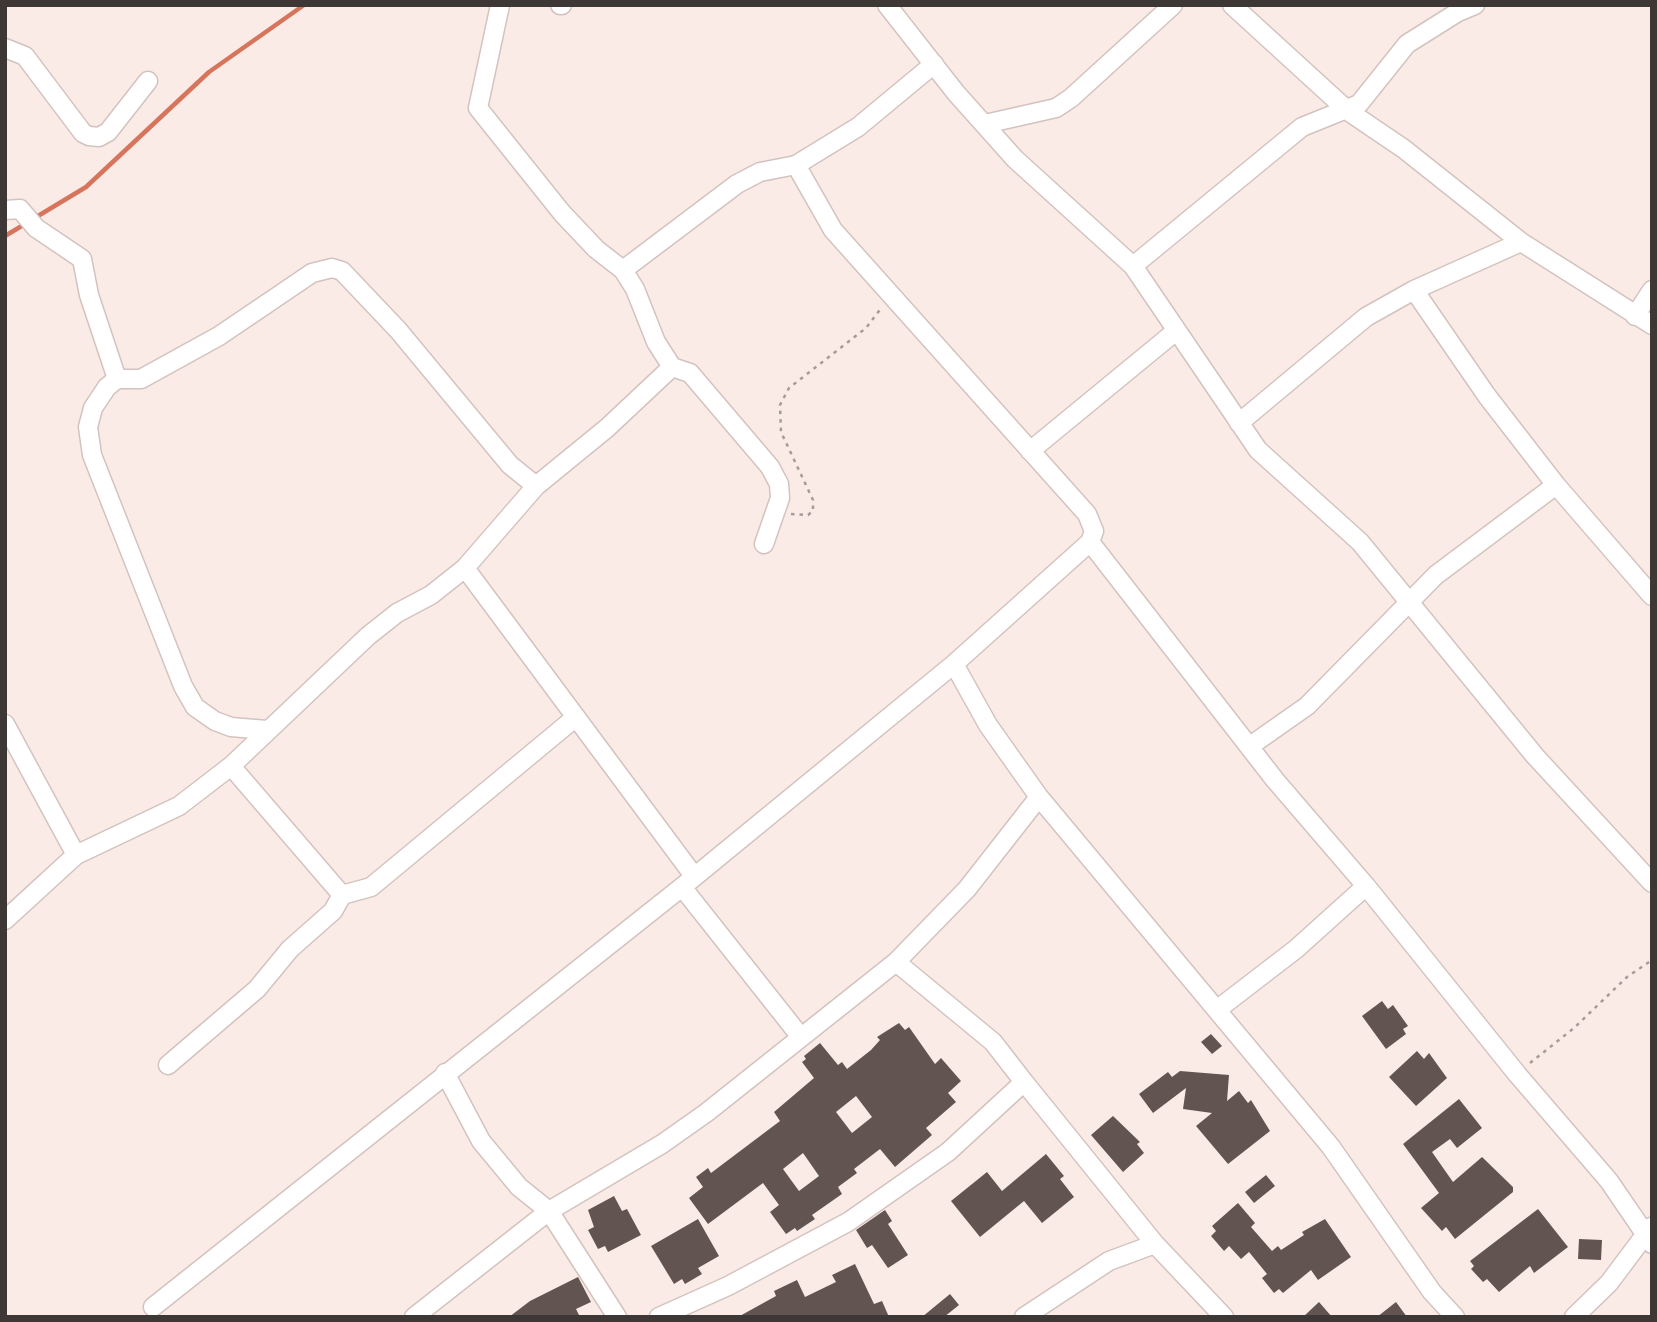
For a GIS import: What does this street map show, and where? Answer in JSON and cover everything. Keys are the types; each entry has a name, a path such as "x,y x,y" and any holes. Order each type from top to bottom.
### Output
{"street":[{"path":"500,5 478,108 562,213 596,249 623,270 635,289 656,342 672,367 690,373 770,467 779,484 778,510 764,544"},
{"path":"887,5 1015,159 1133,266 1258,450 1360,542 1468,679 1652,883"},
{"path":"985,124 1056,108 1173,5"},
{"path":"1232,5 1348,111 1404,149 1521,243 1652,325"},
{"path":"1133,266 1302,127 1328,115 1348,111 1367,96 1407,44 1458,12 1475,5"},
{"path":"5,48 24,56 76,124 89,136 99,137 108,132 148,81"},
{"path":"623,270 737,184 760,172 796,165 858,127 934,64"},
{"path":"153,1307 688,881 954,664 1090,542 1094,531 1087,514 888,295 833,230 796,165"},
{"path":"5,210 17,208 23,211 36,228 82,259 89,295 117,379"},
{"path":"1239,423 1366,317 1414,290 1521,243"},
{"path":"267,730 231,727 215,721 195,707 183,686 92,454 88,426 93,408 107,387 117,379 141,379 219,336 312,273 332,268 342,271 398,330 471,421 510,465 536,486"},
{"path":"1414,290 1487,396 1556,485 1644,574 1652,596"},
{"path":"1635,316 1652,290"},
{"path":"1030,451 1176,331"},
{"path":"5,920 76,855 179,806 231,766 368,636 397,613 431,595 465,568 536,486 607,428 672,367"},
{"path":"1250,746 1307,706 1436,576 1556,485"},
{"path":"1090,542 1275,780 1366,886 1517,1074 1609,1181 1649,1235 1609,1283 1574,1317"},
{"path":"465,568 576,717 688,881 800,1035"},
{"path":"954,664 988,725 1039,797 1331,1147 1432,1292 1455,1317"},
{"path":"168,1065 257,989 290,950 333,911 342,895 371,887 576,717"},
{"path":"5,724 76,855"},
{"path":"231,766 342,895"},
{"path":"414,1317 549,1211 662,1144 716,1105 800,1035 896,962 967,889 1039,797"},
{"path":"1218,1009 1296,949 1366,886"},
{"path":"896,962 993,1042 1155,1244 1224,1317"},
{"path":"445,1073 481,1141 519,1187 549,1211 617,1317"},
{"path":"659,1317 728,1286 848,1222 948,1152 1024,1082"},
{"path":"1024,1317 1109,1261 1155,1244"}],"path":[{"path":"778,510 801,517 813,510 813,500 781,432 780,405 789,388 866,328 888,295"},
{"path":"1517,1074 1574,1028 1627,977 1652,960"}],"building":[{"path":"1382,1001 1388,1009 1393,1005 1408,1026 1403,1029 1406,1034 1386,1049 1362,1016"},
{"path":"899,1023 905,1030 909,1027 935,1064 941,1058 961,1081 948,1093 956,1102 926,1128 932,1135 895,1167 880,1149 854,1169 857,1173 838,1187 842,1194 812,1215 815,1219 797,1231 795,1228 786,1234 770,1212 779,1205 763,1183 708,1224 689,1198 703,1187 696,1177 708,1168 711,1173 780,1121 774,1112 814,1078 802,1062 806,1059 804,1056 820,1043 838,1065 842,1062 847,1069 871,1050 880,1040 877,1037","holes":["856,1096 872,1117 852,1133 836,1112","803,1153 819,1176 799,1191 783,1169"]},
{"path":"1211,1034 1222,1046 1212,1054 1201,1042"},
{"path":"1417,1051 1424,1059 1429,1053 1447,1078 1416,1106 1389,1077"},
{"path":"1180,1071 1229,1075 1227,1101 1239,1091 1248,1103 1251,1100 1270,1131 1228,1164 1196,1126 1212,1113 1183,1109 1186,1088 1153,1113 1139,1094 1168,1072 1172,1077"},
{"path":"1459,1099 1482,1128 1457,1148 1450,1139 1432,1152 1453,1182 1482,1157 1513,1187 1513,1192 1455,1239 1446,1227 1442,1231 1421,1208 1439,1193 1403,1144"},
{"path":"1113,1116 1140,1142 1137,1144 1144,1153 1123,1172 1091,1135"},
{"path":"1046,1154 1064,1176 1060,1179 1074,1197 1042,1223 1024,1201 980,1237 951,1201 987,1172 1002,1191"},
{"path":"1266,1175 1275,1186 1254,1203 1245,1192"},
{"path":"614,1196 622,1211 627,1209 641,1235 608,1252 605,1246 598,1249 588,1230 594,1227 588,1210"},
{"path":"1238,1203 1255,1223 1251,1227 1272,1251 1278,1246 1281,1250 1304,1235 1302,1232 1325,1219 1351,1257 1318,1280 1311,1270 1283,1293 1279,1289 1274,1293 1262,1278 1267,1274 1249,1252 1241,1259 1229,1246 1224,1251 1211,1236 1216,1231 1212,1226"},
{"path":"1538,1209 1568,1247 1534,1273 1530,1266 1499,1292 1487,1279 1483,1282 1471,1269 1474,1266 1470,1261"},
{"path":"885,1210 892,1221 888,1224 908,1255 888,1268 872,1245 867,1248 856,1230"},
{"path":"698,1219 719,1256 698,1268 702,1274 685,1284 682,1279 674,1284 651,1246"},
{"path":"1579,1239 1602,1240 1601,1260 1578,1259"},
{"path":"855,1264 874,1304 882,1301 889,1317 738,1317 776,1296 774,1291 797,1280 805,1297 836,1282 832,1275"},
{"path":"578,1277 591,1302 576,1309 580,1317 509,1317 530,1301"},
{"path":"950,1294 959,1305 944,1317 922,1317"},
{"path":"1319,1302 1332,1317 1303,1317"},
{"path":"1396,1302 1407,1317 1377,1317"}],"waterway":[{"path":"33,219 86,187 209,72 304,5"},
{"path":"5,236 25,224"}]}
